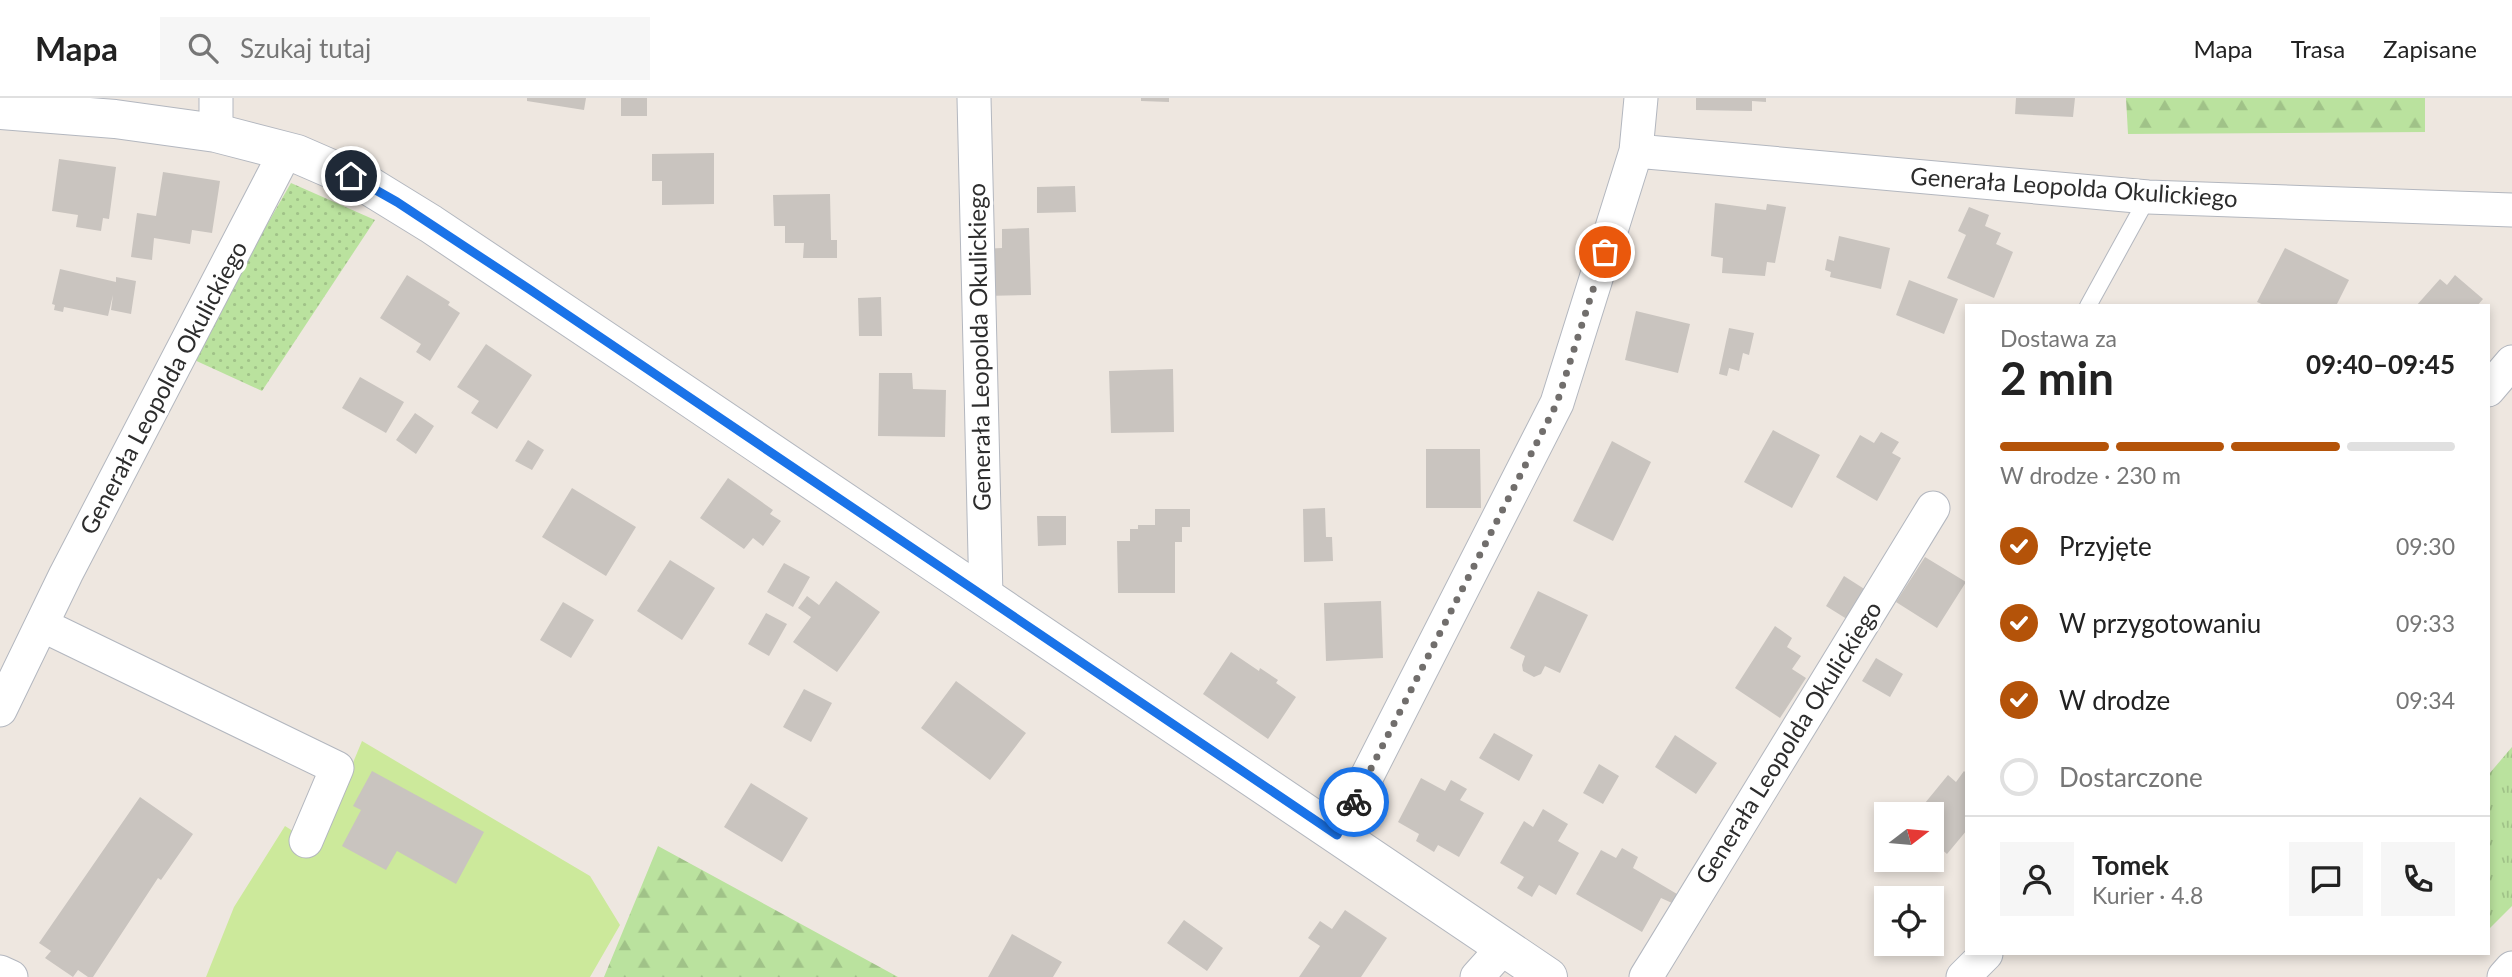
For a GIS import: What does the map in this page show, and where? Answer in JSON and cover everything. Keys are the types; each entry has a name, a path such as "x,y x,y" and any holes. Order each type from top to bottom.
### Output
{"street":[{"name":"Generała Leopolda Okulickiego","path":"974,98 986,597"},
{"path":"1337,835 1557,403 1636,151 1641,98"},
{"path":"0,110 69,107 216,115 286,151 351,176 397,202 1548,977"},
{"name":"Generała Leopolda Okulickiego","path":"0,710 66,574 286,151"},
{"name":"Generała Leopolda Okulickiego","path":"1636,151 2148,197 2512,210"},
{"path":"2490,388 2512,362"},
{"name":"Generała Leopolda Okulickiego","path":"1646,977 1933,508"},
{"path":"42,625 337,768 306,841"},
{"path":"1477,977 1503,948"},
{"path":"1963,977 1985,955"},
{"path":"2504,977 2512,968"},
{"path":"0,972 11,977"}],"lane":[{"path":"2089,304 2148,197"}],"green space":[{"path":"2126,98 2425,98 2425,132 2128,134"},
{"path":"291,183 375,220 262,391 190,358"},
{"path":"362,741 590,876 620,925 590,977 206,977 234,907 285,826 318,847"},
{"path":"2512,747 2512,906 2490,928 2490,773"},
{"path":"658,846 898,977 604,977"}],"building":[{"path":"527,98 586,98 584,110 527,101"},
{"path":"621,98 647,98 647,116 621,116"},
{"path":"1141,98 1169,98 1169,102 1141,101"},
{"path":"1696,98 1766,98 1766,102 1752,101 1752,111 1696,110"},
{"path":"2016,98 2075,98 2073,117 2015,114"},
{"path":"714,153 714,204 662,205 662,181 652,181 652,154"},
{"path":"59,159 116,167 109,219 103,218 101,231 76,227 78,215 52,211"},
{"path":"163,172 220,181 212,233 192,230 190,244 154,238 152,260 131,257 137,213 156,216"},
{"path":"1075,186 1076,212 1037,213 1037,187"},
{"path":"830,194 831,240 837,240 837,258 803,258 804,243 785,243 785,226 774,226 773,195"},
{"path":"1715,203 1766,210 1767,204 1786,207 1775,263 1767,262 1765,276 1722,273 1723,258 1711,256"},
{"path":"1969,207 1989,215 1985,226 2001,233 1996,244 2013,252 1994,298 1947,278 1966,235 1958,231"},
{"path":"1029,228 1031,295 982,296 981,249 1002,248 1002,229"},
{"path":"1839,236 1890,248 1881,289 1830,277 1831,272 1825,270 1827,259 1834,261"},
{"path":"2285,248 2349,280 2337,304 2257,302"},
{"path":"60,269 116,282 116,277 136,281 131,314 111,310 113,295 108,316 64,307 63,312 54,310 55,305 52,304"},
{"path":"407,275 450,302 448,305 460,313 430,361 416,352 421,344 380,318"},
{"path":"2455,275 2483,299 2479,304 2418,304 2440,279 2447,285"},
{"path":"1909,280 1958,299 1944,334 1896,315"},
{"path":"881,297 882,336 859,336 858,298"},
{"path":"1636,311 1690,324 1678,373 1625,360"},
{"path":"1729,328 1754,333 1749,355 1743,353 1739,371 1729,368 1727,376 1719,374"},
{"path":"486,344 532,375 497,429 471,413 479,401 457,387"},
{"path":"1173,369 1174,432 1111,433 1109,371"},
{"path":"879,373 912,373 913,389 946,390 945,437 878,436"},
{"path":"360,377 404,402 386,433 342,408"},
{"path":"415,413 434,426 416,454 396,440"},
{"path":"1773,430 1820,455 1792,508 1744,482"},
{"path":"1881,432 1899,442 1892,453 1901,458 1877,501 1836,477 1860,435 1874,443"},
{"path":"528,440 544,450 532,470 515,461"},
{"path":"1612,441 1651,462 1613,541 1573,521"},
{"path":"1426,449 1480,449 1481,508 1426,508"},
{"path":"728,478 773,510 770,514 781,521 763,546 753,538 744,549 700,518"},
{"path":"572,488 636,527 606,576 542,537"},
{"path":"1325,508 1326,537 1332,537 1333,561 1304,562 1303,509"},
{"path":"1155,509 1190,509 1190,527 1182,527 1182,542 1175,542 1175,593 1118,593 1117,541 1130,541 1130,529 1138,529 1138,525 1155,525"},
{"path":"1037,516 1066,516 1066,545 1038,546"},
{"path":"1925,557 1965,581 1937,628 1896,602"},
{"path":"670,560 715,588 682,640 637,611"},
{"path":"784,563 810,577 793,607 767,592"},
{"path":"1844,576 1869,592 1850,621 1826,606"},
{"path":"836,581 880,612 837,672 793,642 811,617 798,608 807,596 819,605"},
{"path":"1538,591 1588,615 1560,673 1545,666 1541,674 1534,677 1523,671 1525,656 1510,648"},
{"path":"1381,601 1383,658 1326,661 1324,603"},
{"path":"563,602 594,620 571,658 540,640"},
{"path":"766,613 787,624 769,656 748,644"},
{"path":"1775,626 1792,638 1787,647 1801,656 1792,669 1806,678 1780,718 1735,688"},
{"path":"1231,652 1278,680 1276,683 1296,697 1268,739 1203,694"},
{"path":"1876,658 1903,674 1890,697 1862,681"},
{"path":"956,681 1026,733 990,780 921,728"},
{"path":"804,689 832,703 811,742 783,727"},
{"path":"1494,733 1533,755 1519,781 1479,758"},
{"path":"1675,735 1717,763 1696,794 1655,767"},
{"path":"1599,764 1619,776 1603,804 1583,793"},
{"path":"372,771 484,832 456,884 397,851 386,870 342,846 361,810 353,806"},
{"path":"1965,772 1965,832 1947,854 1944,851 1944,802 1926,802 1948,775 1956,782"},
{"path":"1421,778 1445,791 1451,780 1467,789 1460,800 1484,813 1459,857 1438,845 1434,852 1416,841 1419,834 1398,822"},
{"path":"751,783 808,818 782,862 724,827"},
{"path":"140,797 193,834 161,880 158,878 93,977 88,977 78,970 73,977 45,958 51,951 39,943"},
{"path":"1543,809 1568,824 1558,841 1579,853 1556,895 1539,885 1532,897 1517,888 1524,877 1500,863 1524,821 1533,827"},
{"path":"1622,848 1638,857 1633,868 1677,894 1672,903 1661,898 1642,932 1576,894 1601,850 1616,858"},
{"path":"1345,910 1387,938 1361,977 1299,977 1320,946 1308,938 1320,921 1332,929"},
{"path":"1184,920 1223,948 1207,971 1167,943"},
{"path":"1012,934 1062,962 1053,977 988,977"}],"way so far":[{"path":"1354,802 1557,403 1605,252"}],"route":[{"path":"351,176 397,202 529,289 1337,835 1354,802"}]}
